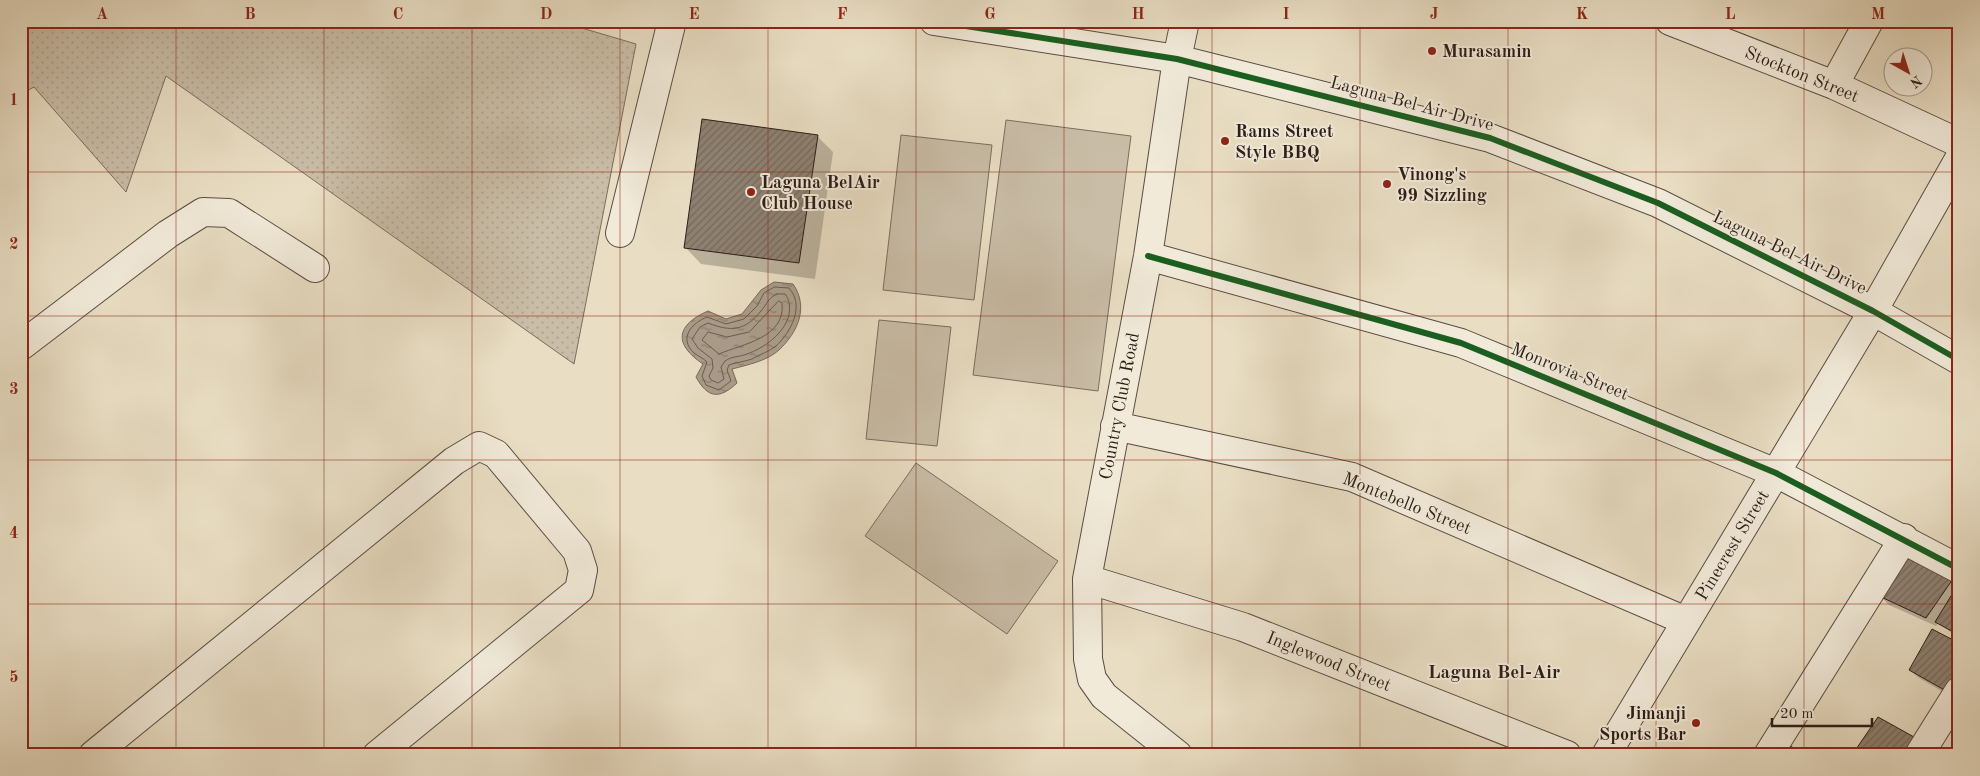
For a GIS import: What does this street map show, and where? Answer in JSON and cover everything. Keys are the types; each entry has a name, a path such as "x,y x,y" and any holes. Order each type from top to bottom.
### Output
{"street":[{"path":"620,233 672,21"},
{"name":"Laguna Bel Air Drive","path":"934,21 1177,59 1490,138 1658,203 1873,311 1959,360"},
{"name":"Country Club Road","path":"1178,755 1104,696 1092,679 1088,659 1087,579 1148,256 1177,59 1185,21"},
{"name":"Stockton Street","path":"1670,21 1834,85 1959,143"},
{"path":"1834,85 1868,21"},
{"name":"Pinecrest Street","path":"1606,755 1873,311 1959,159"},
{"path":"21,346 168,234 203,212 229,213 315,268"},
{"name":"Monrovia Street","path":"1148,256 1461,343 1776,473 1904,538 1959,569"},
{"name":"Montebello Street","path":"1115,426 1352,477 1686,621"},
{"path":"92,755 454,461 479,446 496,454 577,551 584,570 579,590 377,755"},
{"path":"1768,755 1904,538"},
{"name":"Inglewood Street","path":"1087,579 1243,627 1567,755"},
{"path":"1919,755 1959,691"}],"shaded area":[{"path":"21,21 558,21 636,44 574,364 166,76 126,192 34,87 21,94"},
{"path":"1006,120 1131,136 1098,391 973,375"},
{"path":"901,135 992,145 974,300 883,290"},
{"path":"879,320 951,327 937,446 866,439"},
{"path":"916,463 1058,561 1007,634 865,536"}],"water":[{"path":"774,282 793,284 798,293 801,310 796,327 786,343 774,354 757,362 732,369 737,383 731,388 720,394 710,393 696,377 703,364 693,357 683,342 682,335 684,329 697,316 708,311 726,319 742,314 761,290"}],"building":[{"name":"Laguna BelAir Club House","path":"702,119 818,135 799,263 684,248"},
{"path":"1908,547 1957,573 1926,618 1879,596"},
{"path":"1959,583 1959,635 1935,622"},
{"path":"1932,629 1959,643 1959,677 1948,692 1909,670"},
{"path":"1878,717 1914,737 1904,755 1852,755"},
{"path":"1785,743 1806,755 1778,755"}],"cycle path":[{"path":"934,21 1177,59 1490,138 1658,203 1873,311 1959,360"},
{"path":"1148,256 1461,343 1776,473 1959,569"}],"place":[{"name":"Murasamin","path":"1432,51"},
{"name":"Rams Street Style BBQ","path":"1225,141"},
{"name":"Vinong's 99 Sizzling","path":"1387,184"},
{"name":"Laguna BelAir Club House","path":"751,192"},
{"name":"Jimanji Sports Bar","path":"1696,723"}],"district":[{"name":"Laguna Bel-Air","path":"1494,671"}]}
